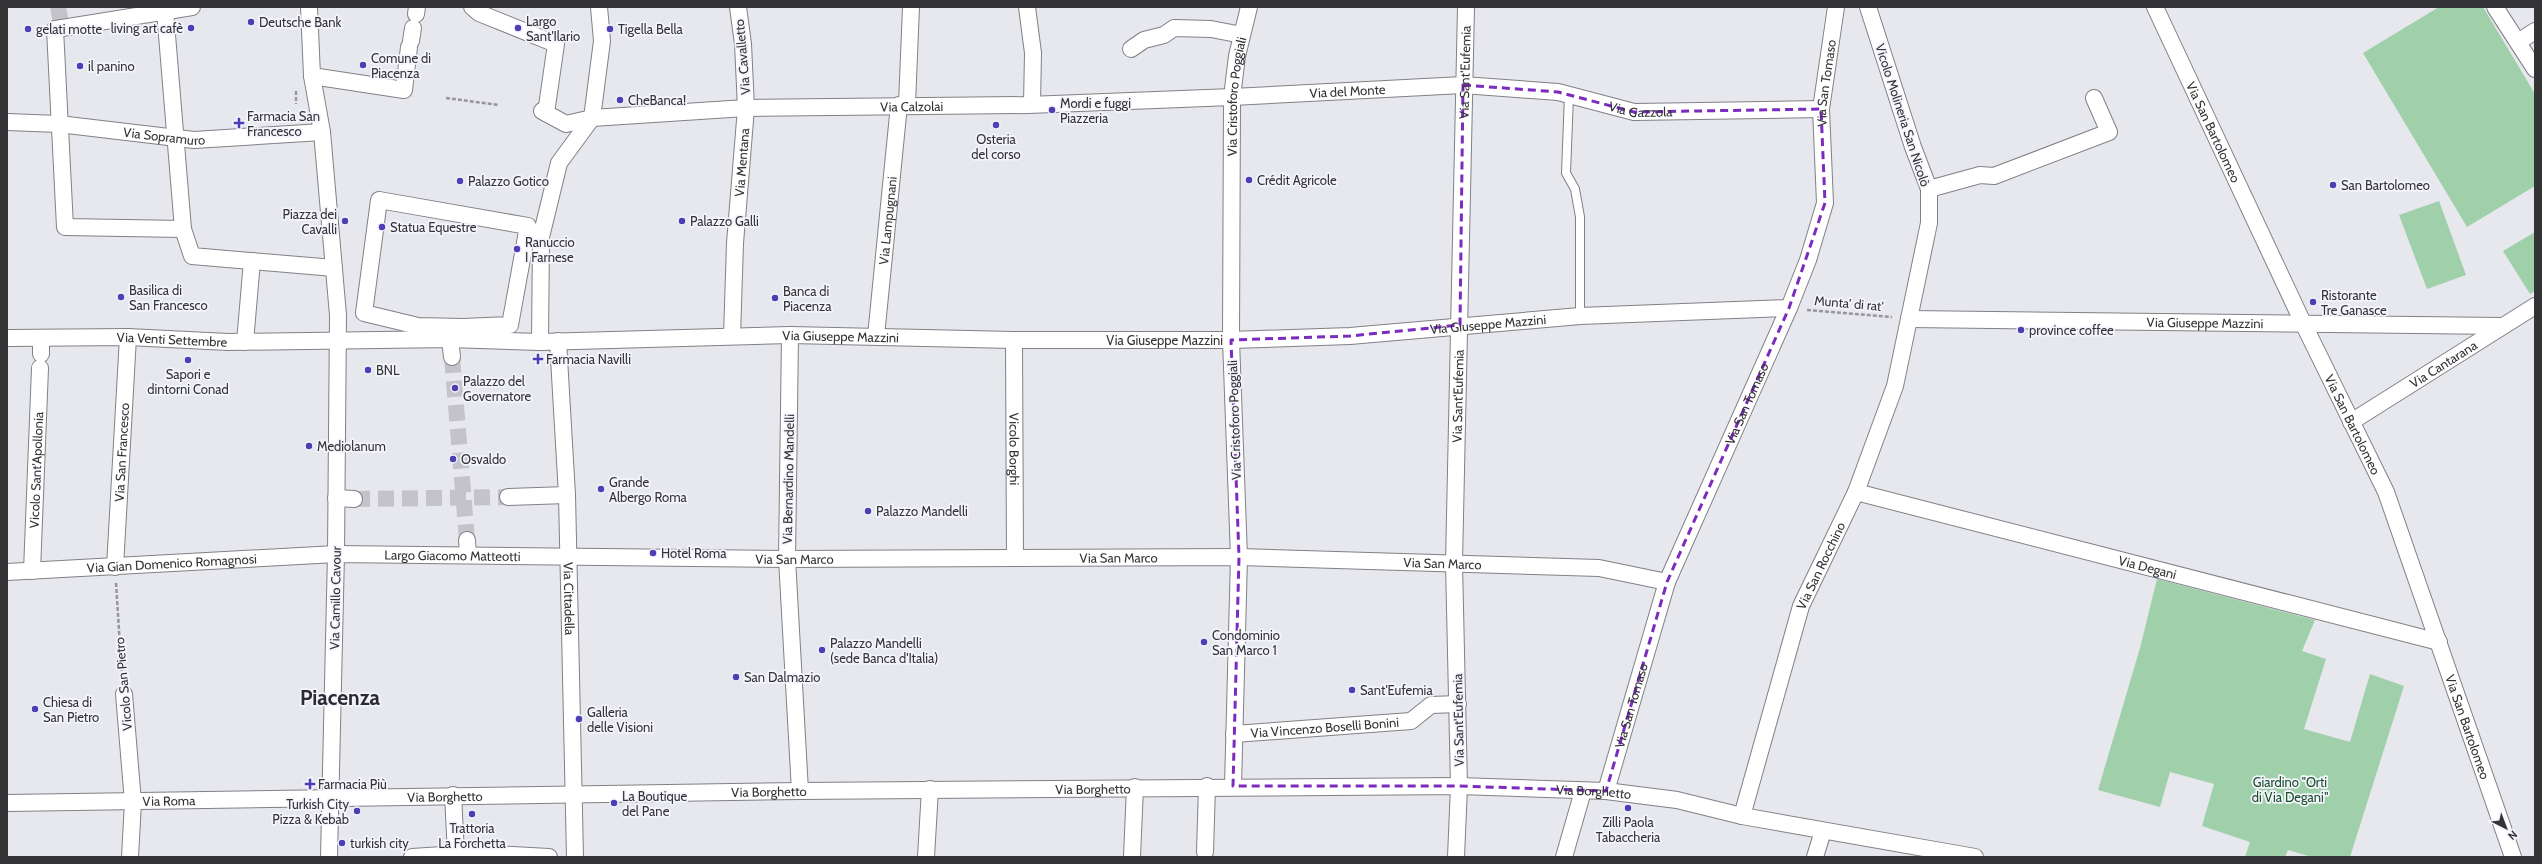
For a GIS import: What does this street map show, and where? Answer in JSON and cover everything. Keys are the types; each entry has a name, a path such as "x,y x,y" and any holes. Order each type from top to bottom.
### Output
{"street":[{"path":"183,229 65,227 54,29 192,7"},
{"path":"309,7 312,76 322,132 338,315 337,339 450,339 540,342 542,237 559,163 592,118 602,41 599,7"},
{"path":"472,7 479,13 556,44 544,112 566,124 592,118"},
{"name":"Via Cavalletto","path":"738,7 743,44 746,108"},
{"name":"Via Lampugnani","path":"876,336 903,105 910,7"},
{"path":"1027,7 1033,54 1032,104"},
{"name":"Via Cristoforo Poggiali","path":"1233,786 1239,557 1232,340 1232,97 1237,56 1249,7"},
{"name":"Via Sant'Eufemia","path":"1456,857 1459,786 1454,562 1460,325 1463,85 1466,7"},
{"name":"Via San Tomaso","path":"1606,792 1667,582 1789,308 1808,260 1824,202 1821,109 1836,7"},
{"name":"Vicolo Molineria San Nicolò","path":"1868,7 1912,147 1929,189 1929,223 1908,318"},
{"name":"Via San Bartolomeo","path":"2154,7 2303,323 2386,492 2513,857"},
{"path":"2496,7 2535,69"},
{"path":"165,11 183,229 192,256 334,268"},
{"path":"312,76 404,90 413,27"},
{"path":"1131,49 1144,40 1164,35 1174,28 1211,29 1242,35"},
{"path":"2518,42 2535,31"},
{"name":"Via Gazzola","path":"1463,85 1558,92 1634,112 1821,109"},
{"name":"Via del Monte","path":"1232,97 1463,85"},
{"name":"Via Calzolai","path":"592,118 746,108 1032,104 1232,97"},
{"path":"1929,189 1980,176 1994,176 2109,132 2094,98"},
{"name":"Via Mentana","path":"732,336 735,243 746,108"},
{"name":"Via Sopramuro","path":"7,122 59,124 194,140 322,132"},
{"path":"380,200 528,226 510,325 463,327 418,326 364,313 380,200"},
{"path":"246,342 252,261"},
{"name":"Via Cantarana","path":"2351,422 2501,326 2535,306"},
{"name":"Via Giuseppe Mazzini","path":"540,342 790,335 1014,340 1232,340 1350,336 1460,325 1580,316 1789,308"},
{"name":"Via Giuseppe Mazzini","path":"1908,318 2501,326"},
{"name":"Via San Rocchino","path":"1742,816 1801,606 1856,492 1895,386 1908,318"},
{"name":"Via Bernardino Mandelli","path":"790,335 787,559 800,790"},
{"name":"Via Venti Settembre","path":"7,338 128,337 246,342 337,339"},
{"name":"Via San Francesco","path":"114,567 126,392 128,337"},
{"name":"Vicolo Sant'Apollonia","path":"32,572 41,338"},
{"name":"Via Camillo Cavour","path":"329,857 336,554 337,339"},
{"path":"450,339 452,357"},
{"name":"Vicolo Borghi","path":"1014,340 1015,558"},
{"name":"Via Cittadella","path":"558,341 569,555 575,857"},
{"name":"Via Degani","path":"1856,492 2439,642"},
{"path":"508,497 567,495"},
{"path":"336,498 354,499"},
{"name":"Largo Giacomo Matteotti","path":"336,554 467,547 569,555"},
{"name":"Via Gian Domenico Romagnosi","path":"7,572 32,572 336,554"},
{"name":"Via San Marco","path":"569,555 787,559 1239,557 1454,562 1599,568 1667,582"},
{"name":"Vicolo San Pietro","path":"124,694 134,802 130,857"},
{"name":"Via Vincenzo Boselli Bonini","path":"1234,734 1411,721 1431,705 1458,704"},
{"path":"1205,852 1207,786"},
{"name":"Via Borghetto","path":"330,797 1207,786 1459,786 1606,792 1677,800 1742,816 1965,856"},
{"path":"1132,857 1135,787"},
{"path":"926,857 930,789"},
{"path":"1564,857 1583,791"},
{"path":"453,795 456,854"},
{"name":"Via Roma","path":"7,803 134,802 330,797"},
{"path":"1815,857 1823,831"},
{"path":"412,857 456,854 549,857"}],"lane":[{"path":"1569,95 1566,173 1575,189 1580,217 1580,316"}],"path":[{"path":"446,98 499,105"},
{"name":"Munta' di rat'","path":"1789,308 1908,318"},
{"name":"Vicolo San Pietro","path":"114,567 124,694"}],"highlighted area":[{"path":"1463,85 1558,92 1634,112 1821,109 1825,203 1789,308 1667,582 1606,791 1459,786 1233,786 1239,557 1231,340 1350,336 1460,325"}],"green space":[{"path":"2439,7 2483,7 2535,94 2535,186 2467,227 2363,53"},
{"path":"2439,201 2466,275 2427,289 2399,215"},
{"path":"2535,232 2535,291 2530,294 2503,251"},
{"name":"Giardino \"Orti di Via Degani\"","path":"2157,579 2315,620 2302,651 2326,659 2304,729 2350,742 2370,674 2404,686 2350,857 2312,857 2288,850 2285,857 2245,857 2250,842 2202,826 2214,784 2170,772 2160,807 2098,790 2140,648"}],"tunnel":[{"path":"58,7 62,28"},
{"path":"452,357 467,540"},
{"path":"354,499 508,497"}],"place":[{"name":"Deutsche Bank","path":"251,22"},
{"name":"living art cafè","path":"191,28"},
{"name":"Largo Sant'Ilario","path":"518,28"},
{"name":"gelati motte","path":"28,29"},
{"name":"Tigella Bella","path":"610,29"},
{"name":"Comune di Piacenza","path":"363,65"},
{"name":"il panino","path":"80,66"},
{"name":"CheBanca!","path":"620,100"},
{"name":"Mordi e fuggi Piazzeria","path":"1052,110"},
{"name":"Farmacia San Francesco","path":"239,123"},
{"name":"Osteria del corso","path":"996,125"},
{"name":"Crédit Agricole","path":"1249,180"},
{"name":"Palazzo Gotico","path":"460,181"},
{"name":"San Bartolomeo","path":"2333,185"},
{"name":"Piazza dei Cavalli","path":"345,221"},
{"name":"Palazzo Galli","path":"682,221"},
{"name":"Statua Equestre","path":"382,227"},
{"name":"Ranuccio I Farnese","path":"517,249"},
{"name":"Basilica di San Francesco","path":"121,297"},
{"name":"Banca di Piacenza","path":"775,298"},
{"name":"Ristorante Tre Ganasce","path":"2313,302"},
{"name":"province coffee","path":"2021,330"},
{"name":"Farmacia Navilli","path":"538,359"},
{"name":"Sapori e dintorni Conad","path":"188,360"},
{"name":"BNL","path":"368,370"},
{"name":"Palazzo del Governatore","path":"455,388"},
{"name":"Mediolanum","path":"309,446"},
{"name":"Osvaldo","path":"453,459"},
{"name":"Grande Albergo Roma","path":"601,489"},
{"name":"Palazzo Mandelli","path":"868,511"},
{"name":"Hotel Roma","path":"653,553"},
{"name":"Condominio San Marco 1","path":"1204,642"},
{"name":"Palazzo Mandelli (sede Banca d'Italia)","path":"822,650"},
{"name":"San Dalmazio","path":"736,677"},
{"name":"Sant'Eufemia","path":"1352,690"},
{"name":"Chiesa di San Pietro","path":"35,709"},
{"name":"Galleria delle Visioni","path":"579,719"},
{"name":"Farmacia Più","path":"310,784"},
{"name":"La Boutique del Pane","path":"614,803"},
{"name":"Zilli Paola Tabaccheria","path":"1628,808"},
{"name":"Turkish City Pizza & Kebab","path":"357,811"},
{"name":"Trattoria La Forchetta","path":"472,814"},
{"name":"turkish city","path":"342,843"}],"district":[{"name":"Piacenza","path":"340,697"}]}
